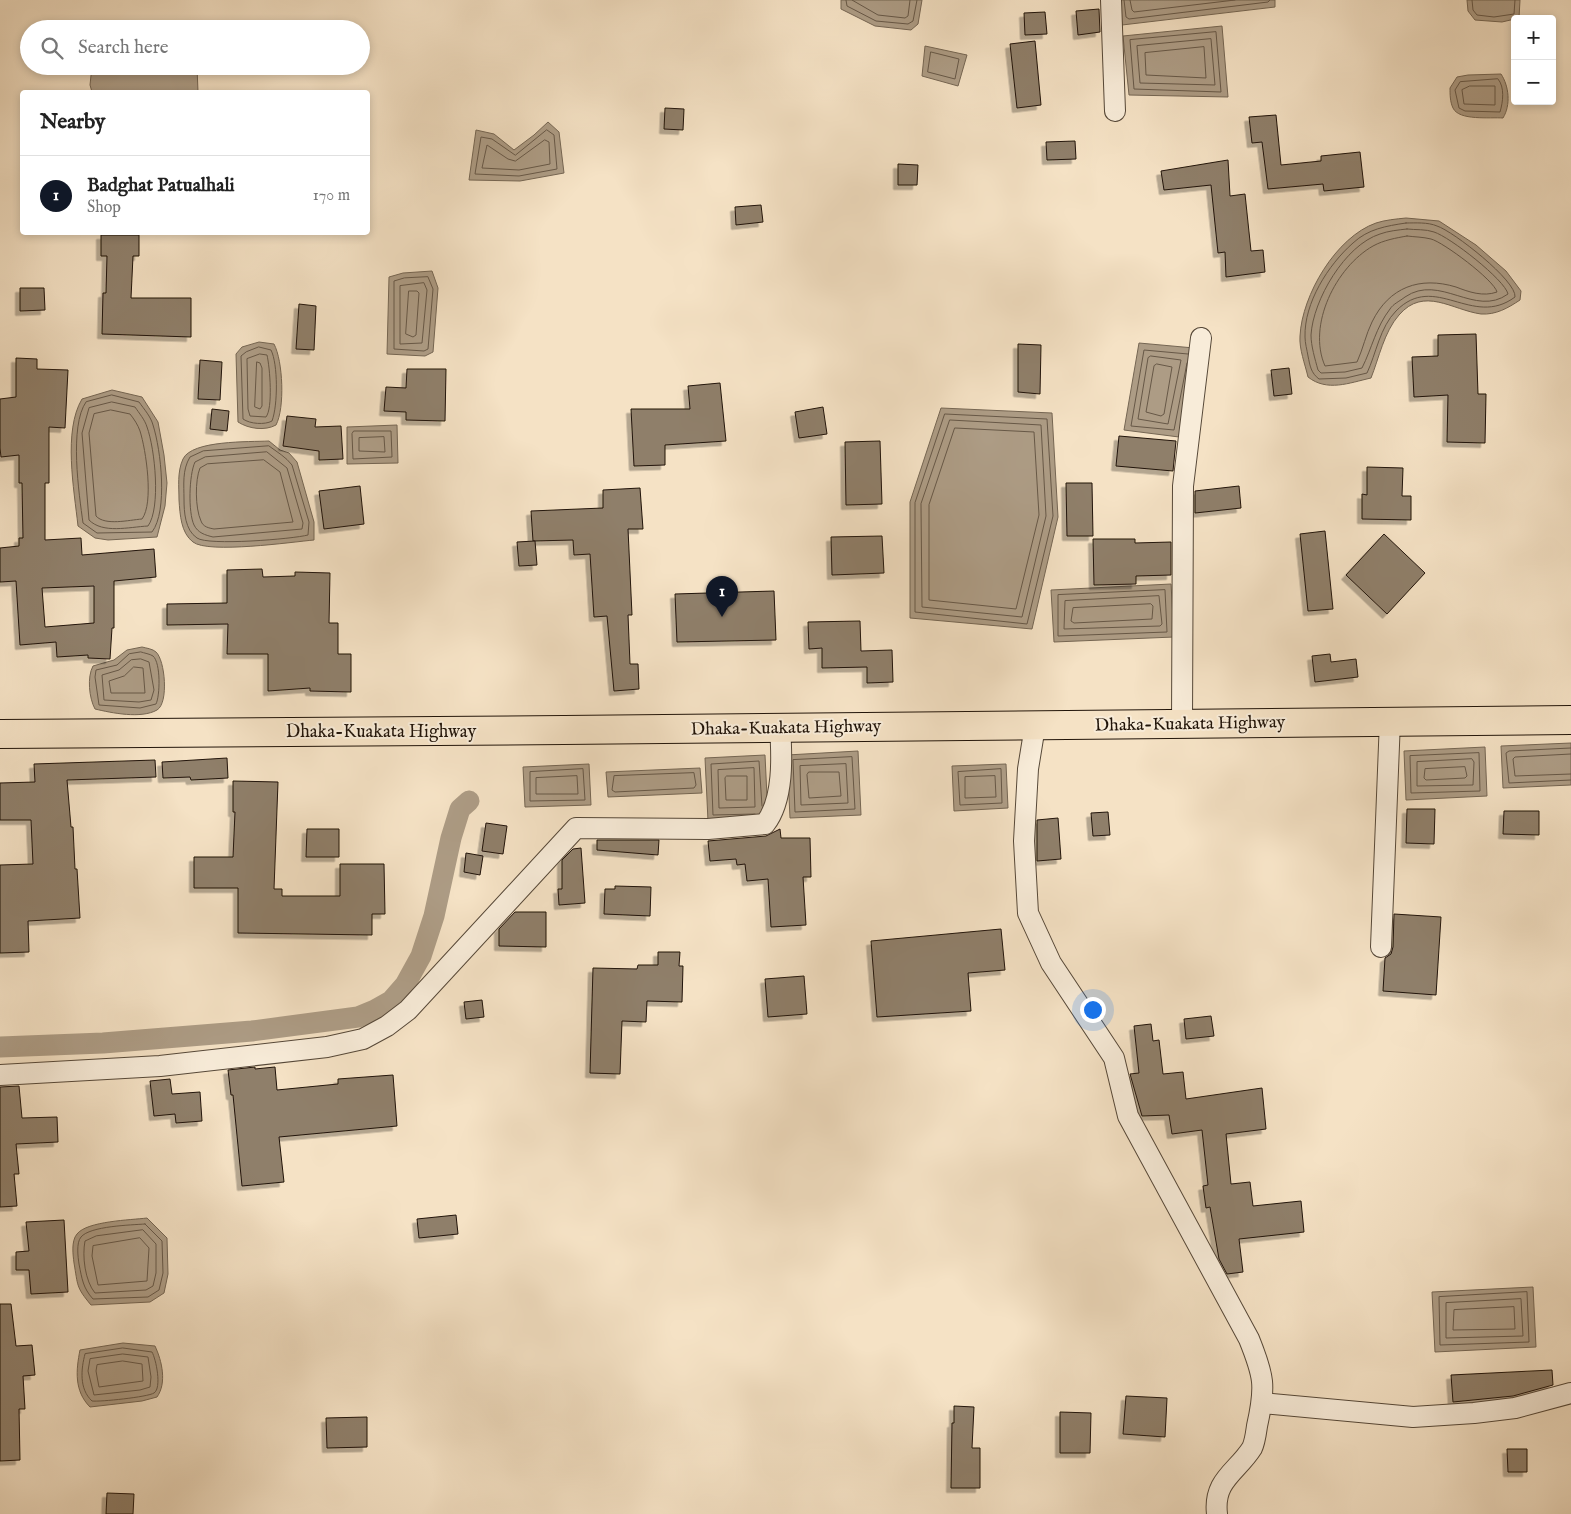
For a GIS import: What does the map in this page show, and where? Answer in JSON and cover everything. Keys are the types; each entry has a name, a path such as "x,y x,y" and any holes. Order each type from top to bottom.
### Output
{"main road":[{"name":"Dhaka-Kuakata Highway","path":"0,734 1036,726 1390,720 1571,720"}],"street":[{"path":"1111,0 1114,111"},
{"path":"1182,723 1184,486 1201,338"},
{"path":"1381,948 1390,720"},
{"path":"1036,726 1028,769 1024,841 1028,913 1051,963 1114,1058 1128,1116 1249,1339 1263,1374 1262,1403 1253,1447 1223,1481 1219,1492 1217,1514"},
{"path":"0,1075 160,1066 327,1047 363,1039 386,1026 408,1010 576,828 708,829 765,824 773,810 783,767 780,727"},
{"path":"1262,1403 1412,1417 1515,1408 1571,1393"}],"water":[{"path":"841,0 922,0 918,24 911,30 875,26 841,9"},
{"path":"1119,0 1275,0 1275,7 1122,25"},
{"path":"1467,0 1520,0 1519,15 1511,15 1511,20 1502,22 1475,20 1468,11"},
{"path":"1222,26 1228,97 1129,95 1123,36"},
{"path":"925,46 967,55 958,86 922,76"},
{"path":"1501,74 1506,84 1508,96 1506,113 1503,118 1468,117 1456,112 1451,101 1450,88 1457,77"},
{"path":"91,75 197,75 198,90 91,90"},
{"path":"548,122 559,132 564,173 520,181 469,180 476,130 494,134 514,150"},
{"path":"1406,218 1439,221 1476,245 1506,271 1521,291 1520,300 1502,310 1486,314 1470,312 1438,302 1418,302 1409,306 1399,315 1389,329 1371,378 1338,385 1315,382 1308,377 1300,341 1302,320 1314,286 1335,254 1361,230 1379,222"},
{"path":"432,271 438,288 433,352 425,356 387,354 389,277 403,273"},
{"path":"259,342 274,344 279,361 282,384 281,408 276,425 262,429 252,428 238,422 236,354 242,347"},
{"path":"1139,343 1194,348 1179,437 1124,430"},
{"path":"112,390 142,397 158,422 167,483 165,506 157,537 108,540 95,538 78,526 71,461 71,443 76,412 82,399"},
{"path":"941,408 1052,413 1058,517 1032,629 910,618 910,502"},
{"path":"397,425 398,463 347,464 347,427"},
{"path":"269,441 280,450 289,453 297,462 314,522 314,540 232,547 215,547 193,542 186,534 180,512 179,480 183,459 188,453 197,448 209,445"},
{"path":"1171,584 1174,637 1054,642 1051,590"},
{"path":"142,647 156,652 162,663 164,691 161,706 150,713 135,715 95,709 91,699 90,688 90,676 93,666 114,660 127,650"},
{"path":"1571,743 1571,785 1503,788 1501,746"},
{"path":"1485,747 1487,796 1406,800 1404,751"},
{"path":"858,751 861,815 790,818 787,755"},
{"path":"765,755 768,818 708,821 705,758"},
{"path":"589,764 591,805 525,807 523,767"},
{"path":"1006,764 1008,808 954,811 952,766"},
{"path":"700,768 702,793 608,797 606,772"},
{"path":"147,1218 167,1238 168,1274 164,1293 150,1302 91,1305 80,1290 77,1282 73,1252 75,1237 82,1230 90,1226"},
{"path":"1533,1287 1536,1347 1435,1352 1432,1292"},
{"path":"123,1343 155,1346 160,1358 163,1379 157,1397 142,1401 90,1407 81,1394 79,1387 77,1373 80,1350"}],"building":[{"path":"1099,9 1100,32 1078,35 1076,11"},
{"path":"1045,12 1047,34 1025,35 1024,13"},
{"path":"1035,41 1041,105 1017,108 1010,44"},
{"path":"665,108 684,109 683,130 664,129"},
{"path":"1276,115 1281,165 1321,161 1321,156 1360,152 1364,187 1324,191 1323,184 1268,189 1262,142 1252,143 1249,117"},
{"path":"1075,141 1076,159 1047,160 1046,142"},
{"path":"1228,160 1230,196 1245,194 1251,251 1263,250 1265,272 1226,277 1225,252 1218,253 1211,185 1164,190 1161,171"},
{"path":"898,164 918,165 917,185 898,185"},
{"path":"761,205 763,222 736,225 735,207"},
{"path":"101,235 139,235 139,256 133,256 131,298 191,298 191,337 102,334 103,293 106,293 107,256 101,256"},
{"path":"20,288 44,288 45,310 20,311"},
{"path":"299,304 316,306 314,350 296,349"},
{"path":"1476,334 1478,394 1486,394 1485,443 1447,442 1448,395 1414,397 1412,357 1438,356 1438,335"},
{"path":"1018,344 1041,345 1040,394 1018,392"},
{"path":"16,358 37,359 37,369 68,370 65,428 49,427 49,483 45,483 45,540 81,538 82,555 154,549 156,577 114,581 114,628 112,628 110,659 88,658 88,655 57,657 56,642 20,645 16,581 0,582 0,548 19,546 19,538 23,538 22,483 19,483 19,455 1,457 0,448 0,399 16,397","holes":["94,586 94,623 45,627 42,588"]},
{"path":"200,360 222,362 220,400 198,399"},
{"path":"1289,368 1292,394 1274,396 1271,370"},
{"path":"407,369 446,369 445,421 406,420 406,412 384,411 386,387 406,388"},
{"path":"720,383 726,441 665,445 665,465 634,466 631,409 690,409 688,386"},
{"path":"823,407 827,434 799,438 795,412"},
{"path":"212,409 229,411 227,431 210,429"},
{"path":"287,416 316,419 315,427 341,426 343,459 319,460 319,451 283,446"},
{"path":"1119,436 1176,441 1173,471 1116,466"},
{"path":"880,441 882,504 846,505 845,442"},
{"path":"1367,467 1403,468 1402,496 1411,496 1411,520 1362,519 1362,494 1367,495"},
{"path":"1066,483 1092,483 1093,536 1067,536"},
{"path":"360,486 364,524 324,529 319,491"},
{"path":"1239,486 1241,508 1195,513 1195,491"},
{"path":"640,488 643,529 628,529 632,615 628,615 630,664 638,664 639,689 614,691 607,616 594,617 590,554 574,555 573,540 533,541 531,511 603,508 603,490"},
{"path":"1325,531 1333,609 1308,611 1300,534"},
{"path":"1384,534 1425,573 1387,614 1346,575"},
{"path":"882,536 884,573 832,575 831,537"},
{"path":"1093,539 1135,539 1135,543 1171,542 1171,575 1136,576 1136,584 1094,585"},
{"path":"535,541 537,565 519,566 517,542"},
{"path":"262,569 263,577 295,576 295,572 330,573 329,623 338,623 338,654 351,654 351,692 310,691 310,688 268,691 268,654 227,654 228,624 167,625 167,604 227,603 227,570"},
{"path":"774,591 776,640 677,642 675,594"},
{"path":"860,621 861,651 892,650 893,682 867,683 867,667 822,668 822,648 809,649 808,622"},
{"path":"1330,654 1331,662 1356,659 1358,677 1315,682 1312,656"},
{"path":"227,758 228,778 191,780 190,777 163,778 162,762"},
{"path":"155,760 156,777 67,780 71,827 73,827 75,869 77,869 80,918 28,921 29,952 0,953 0,865 33,864 31,820 0,820 0,783 35,782 34,764"},
{"path":"233,781 278,782 274,889 282,889 282,896 340,896 340,864 384,864 385,914 372,914 372,935 238,933 238,888 194,888 194,857 233,857 235,812 233,812"},
{"path":"1407,809 1435,809 1434,844 1406,843"},
{"path":"1504,811 1539,811 1539,835 1503,834"},
{"path":"1108,812 1110,835 1093,836 1091,813"},
{"path":"1058,818 1061,859 1037,861 1037,820"},
{"path":"486,823 507,826 503,854 482,851"},
{"path":"307,829 339,829 339,857 306,857"},
{"path":"780,829 781,838 810,838 811,877 803,877 806,925 771,927 768,879 747,881 745,864 737,865 736,859 710,861 708,841 766,836"},
{"path":"597,840 659,840 658,855 597,850"},
{"path":"581,848 585,903 559,905 558,889 562,889 562,860 573,849"},
{"path":"466,853 483,856 480,875 464,872"},
{"path":"615,886 651,887 650,916 604,914 605,889 615,889"},
{"path":"515,912 546,912 546,947 499,946 499,929"},
{"path":"1394,914 1441,917 1436,995 1383,991 1385,958 1391,954 1393,947"},
{"path":"1001,929 1005,970 968,973 971,1011 877,1017 871,941"},
{"path":"658,952 680,952 679,966 683,966 682,1002 647,1001 646,1022 622,1021 620,1074 590,1073 593,968 637,969 638,965 658,965"},
{"path":"804,976 807,1014 768,1017 765,979"},
{"path":"482,1000 484,1017 466,1019 464,1002"},
{"path":"1211,1016 1214,1036 1186,1039 1184,1019"},
{"path":"1151,1024 1153,1041 1159,1040 1163,1074 1183,1072 1186,1099 1262,1088 1266,1129 1226,1134 1231,1184 1250,1182 1253,1206 1301,1201 1304,1232 1239,1239 1243,1272 1227,1274 1219,1259 1210,1207 1206,1208 1203,1186 1208,1185 1202,1130 1172,1134 1169,1115 1142,1116 1130,1074 1139,1073 1134,1026"},
{"path":"255,1067 255,1069 275,1067 277,1090 338,1084 338,1079 393,1075 397,1126 279,1137 284,1182 242,1186 233,1095 231,1095 228,1070"},
{"path":"170,1079 172,1094 200,1092 202,1121 176,1123 175,1114 154,1116 150,1081"},
{"path":"19,1086 22,1118 57,1117 58,1142 16,1144 19,1174 14,1174 17,1206 0,1207 0,1087"},
{"path":"456,1215 458,1234 419,1238 417,1219"},
{"path":"64,1220 68,1292 31,1294 29,1270 16,1270 16,1252 29,1251 26,1222"},
{"path":"0,1304 11,1304 16,1346 32,1345 35,1375 23,1376 25,1409 19,1409 20,1460 0,1461"},
{"path":"1552,1370 1553,1385 1513,1396 1453,1402 1451,1375"},
{"path":"1126,1396 1167,1398 1165,1437 1123,1434"},
{"path":"954,1406 974,1407 972,1448 980,1448 980,1488 951,1488"},
{"path":"1060,1412 1091,1413 1090,1453 1060,1453"},
{"path":"367,1417 367,1447 327,1448 326,1418"},
{"path":"1507,1449 1527,1449 1527,1472 1508,1472"},
{"path":"107,1493 134,1494 133,1514 106,1514"}],"waterway":[{"path":"0,1047 103,1043 252,1031 358,1017 375,1010 391,1001 405,985 421,956 434,916 451,838 460,809 469,801"}],"place":[{"name":"Badghat Patualhali","path":"722,617"}]}
